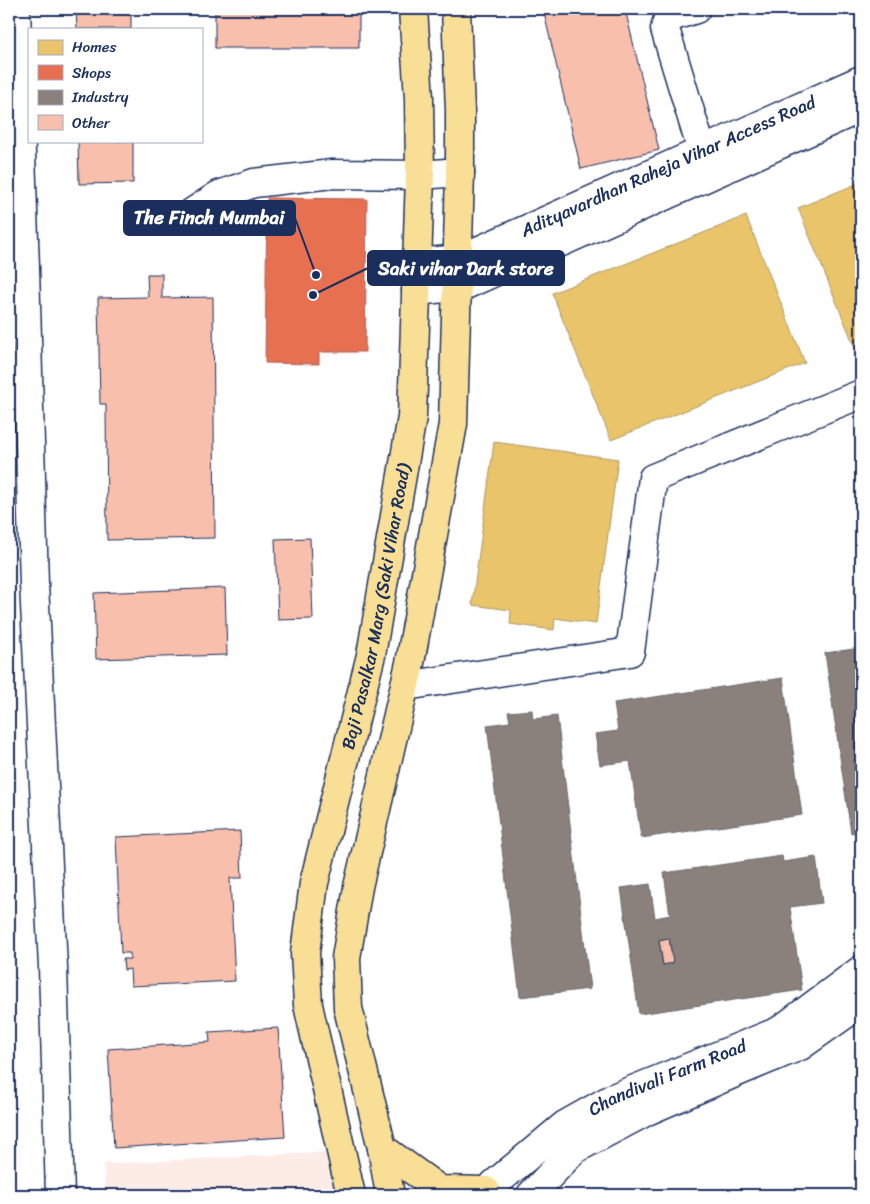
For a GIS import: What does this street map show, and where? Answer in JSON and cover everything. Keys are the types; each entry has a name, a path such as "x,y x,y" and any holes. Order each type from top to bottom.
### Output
{"main road":[{"name":"Baji Pasalkar Marg (Saki Vihar Road)","path":"351,1195 308,1005 305,953 314,883 371,655 412,417 420,175 420,98 413,9"},
{"path":"390,1195 382,1148 348,1008 346,958 358,887 407,674 453,424 460,172 456,9"},
{"path":"371,655 407,674"},
{"path":"382,1148 440,1190 482,1193"}],"street":[{"path":"16,9 34,574 53,967 60,1195"},
{"path":"696,9 668,18 665,29 716,152"},
{"name":"Adityavardhan Raheja Vihar Access Road","path":"416,291 463,286 716,152 861,80"},
{"name":"Adityavardhan Raheja Vihar Access Road","path":"417,263 458,259 716,152 861,108"},
{"path":"187,216 219,194 254,183 332,174 420,175 460,172"},
{"path":"407,674 630,652 653,478 861,394"},
{"name":"Chandivali Farm Road","path":"482,1193 565,1125 613,1098 738,1060 779,1032 861,970"},
{"path":"530,1195 574,1149 738,1060 800,1046 861,1003"}],"shaded area":[{"path":"327,1152 337,1195 105,1195 104,1164"}],"building: Homes":[{"path":"861,182 861,354 858,355 798,208"},
{"path":"746,216 805,363 611,440 552,293"},
{"path":"494,442 618,459 596,624 555,618 554,630 510,624 511,610 472,605"}],"building: Shops":[{"path":"267,198 367,199 365,352 319,352 319,364 265,363"}],"building: Industry":[{"path":"861,648 861,831 851,833 825,653"},
{"path":"783,678 802,815 641,838 630,761 600,765 595,734 618,731 614,703"},
{"path":"532,710 533,719 557,716 590,989 520,997 487,725 510,722 508,712"},
{"path":"782,856 783,862 816,857 822,903 790,907 802,990 639,1014 621,888 650,884 655,918 670,915 664,873","holes":["669,938 673,963 663,965 659,940"]}],"building: Other":[{"path":"76,9 131,9 131,28 77,28"},
{"path":"215,9 359,9 359,48 215,48"},
{"path":"543,9 625,9 659,150 581,169"},
{"path":"78,142 133,142 133,183 79,184"},
{"path":"147,274 162,274 162,298 213,297 215,538 107,540 106,404 100,404 98,298 148,297"},
{"path":"310,538 313,619 278,620 275,539"},
{"path":"225,588 227,655 96,659 94,593"},
{"path":"240,831 242,878 230,878 235,981 131,986 130,969 124,970 123,959 130,959 130,953 121,953 116,837"},
{"path":"669,938 673,963 663,965 659,940"},
{"path":"278,1028 285,1137 114,1148 108,1049 210,1042 209,1032"}],"place":[{"name":"The Finch Mumbai","path":"316,275"},
{"name":"Saki vihar Dark store","path":"313,295"}]}
